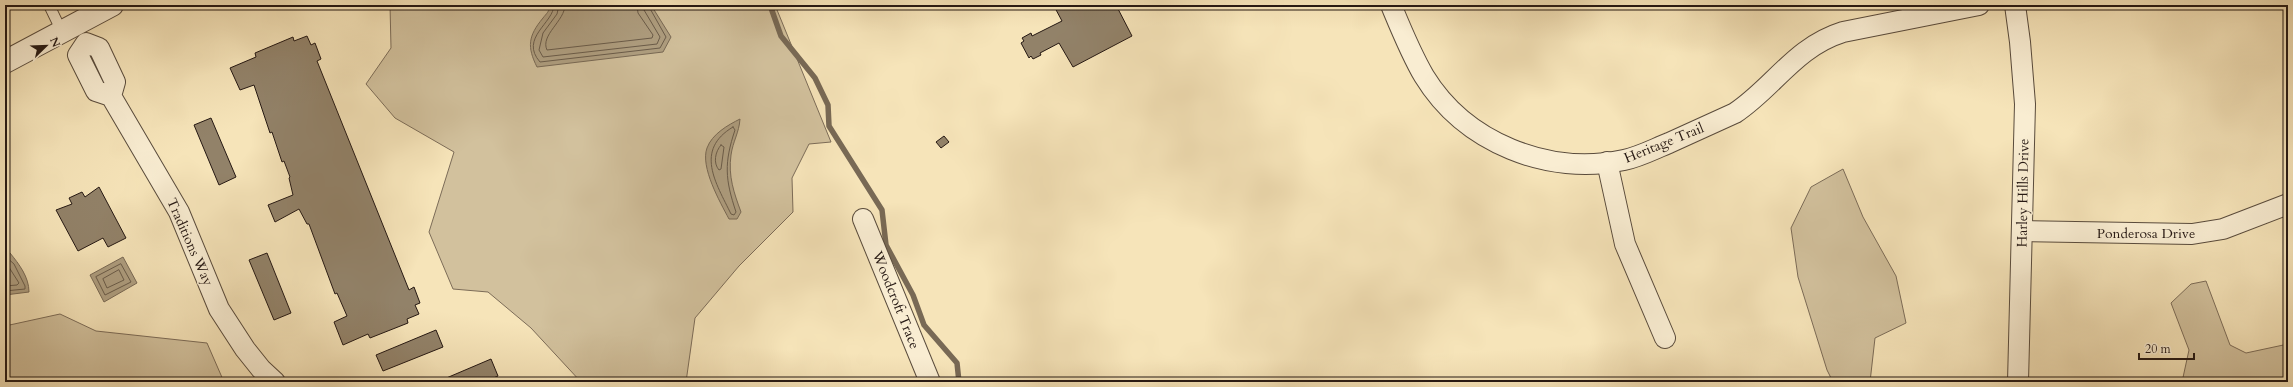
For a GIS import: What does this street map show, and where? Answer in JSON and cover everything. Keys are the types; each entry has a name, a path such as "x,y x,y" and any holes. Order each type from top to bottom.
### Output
{"street":[{"path":"5,62 75,33 112,5"},
{"name":"Heritage Trail","path":"1391,5 1425,77 1449,107 1479,132 1506,148 1540,159 1574,163 1607,162 1636,156 1735,113 1747,105 1802,53 1827,37 1843,32 1979,5"},
{"name":"Harley Hills Drive","path":"2015,5 2020,42 2025,104 2018,382"},
{"name":"Traditions Way","path":"75,33 99,48 115,82 111,96 179,212 219,309 245,349 261,369 275,382"},
{"path":"1607,162 1625,244 1665,338"},
{"name":"Ponderosa Drive","path":"2022,232 2192,234 2223,229 2288,204"},
{"name":"Woodcroft Trace","path":"863,219 930,382"}],"lane":[{"path":"49,5 75,33"}],"shaded area":[{"path":"390,5 775,5 831,142 809,144 792,178 793,212 739,266 695,318 686,382 581,382 531,328 488,292 453,289 429,232 454,152 395,118 366,84 391,48"},
{"path":"1843,169 1863,217 1896,276 1906,323 1875,338 1870,382 1833,382 1827,370 1798,277 1791,228 1811,187"},
{"path":"2206,281 2230,345 2246,353 2288,344 2288,382 2182,382 2189,350 2171,303 2191,284"},
{"path":"60,314 96,331 207,343 224,382 5,382 5,326"}],"water":[{"path":"550,5 651,5 671,37 663,52 537,67 531,47 532,36 538,24 548,12"},
{"path":"740,119 732,150 730,170 734,191 741,212 737,219 729,219 712,184 706,165 706,156 709,143 716,134"},
{"path":"5,252 10,253 23,271 29,286 29,292 5,295"},
{"path":"123,257 137,283 104,302 90,275"}],"building":[{"path":"1116,5 1132,36 1073,67 1059,43 1040,53 1041,55 1033,59 1031,56 1029,58 1021,43 1024,41 1022,38 1031,33 1032,36 1062,21 1054,6"},
{"path":"307,36 311,45 315,43 321,59 317,61 409,290 414,287 420,303 415,305 419,314 407,319 408,323 370,338 368,334 343,345 334,322 347,316 337,293 335,294 309,224 307,224 299,209 275,222 268,205 293,195 290,177 284,161 282,162 272,132 270,133 254,85 240,90 230,68 256,57 255,53 293,37 294,41"},
{"path":"211,118 236,177 219,185 194,125"},
{"path":"944,136 949,142 941,148 936,142"},
{"path":"99,187 126,238 108,247 103,238 78,251 56,210 72,204 69,198 82,192 85,197"},
{"path":"267,253 291,313 274,320 249,260"},
{"path":"436,330 443,347 383,371 376,355"},
{"path":"491,359 498,376 484,382 437,382"}],"waterway":[{"path":"770,5 781,36 815,78 828,105 829,126 882,210 886,245 913,295 924,325 957,363 959,382"}]}
